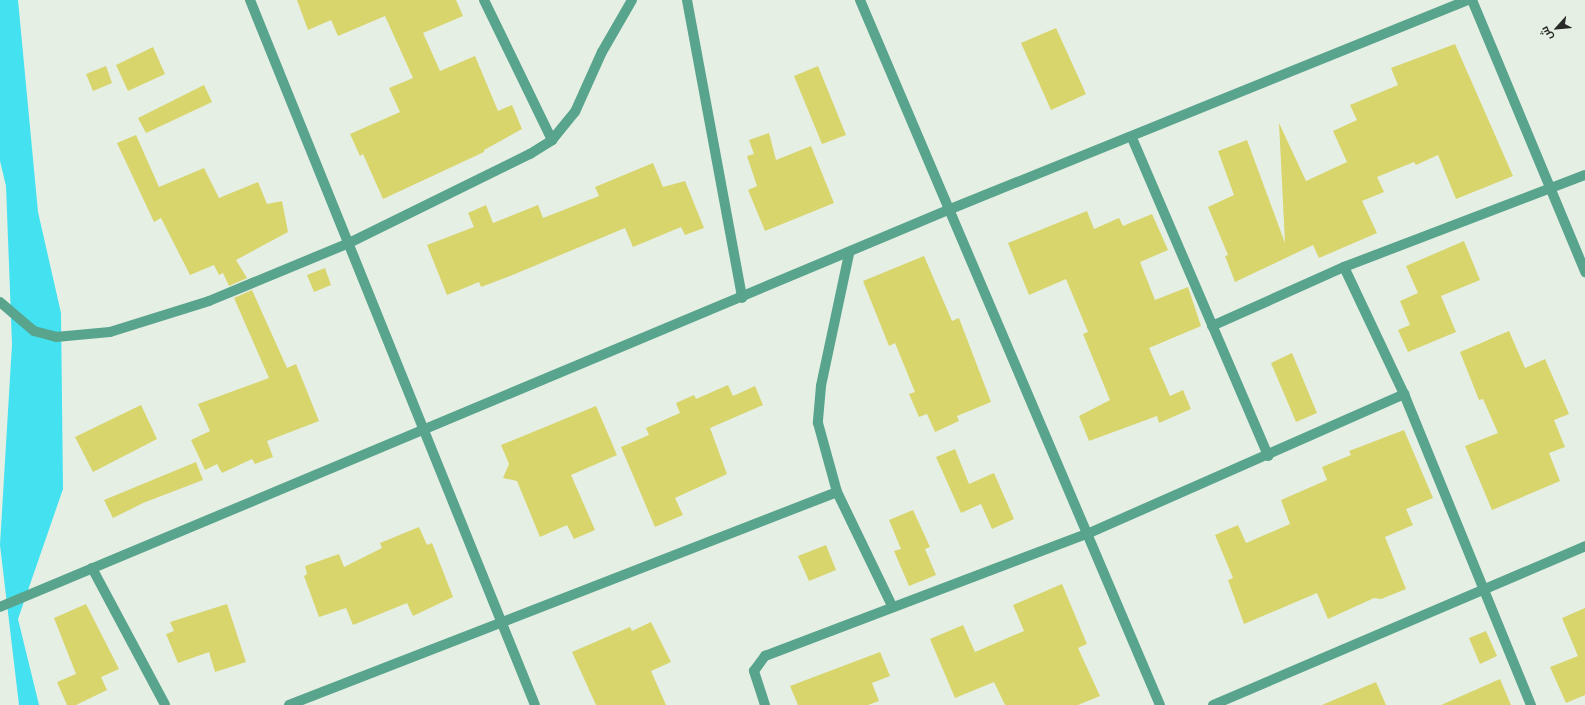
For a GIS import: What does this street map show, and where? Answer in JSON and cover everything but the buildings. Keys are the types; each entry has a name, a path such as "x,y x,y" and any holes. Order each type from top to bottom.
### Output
{"street":[{"path":"250,0 425,428 535,705"},
{"path":"484,0 552,140"},
{"path":"0,302 34,331 56,337 110,332 209,301 349,243 530,154 552,140 575,112 602,52 632,0"},
{"path":"687,0 742,298"},
{"path":"860,0 948,210 1160,705"},
{"path":"0,607 425,428 849,254 948,210 1132,138 1468,0"},
{"path":"1472,0 1552,188 1585,272"},
{"path":"1132,138 1268,456"},
{"path":"1212,326 1344,267 1585,175"},
{"path":"849,254 821,386 818,423 837,492 892,606"},
{"path":"1344,267 1404,394 1531,705"},
{"path":"765,705 754,671 765,656 892,606 1087,534 1268,456 1404,394"},
{"path":"289,705 503,624 837,492"},
{"path":"1213,705 1483,588 1585,546"},
{"path":"92,568 165,705"}],"water":[{"path":"0,0 18,0 38,212 61,313 63,489 18,619 39,705 19,705 0,545 12,344 6,186 0,161"}]}
